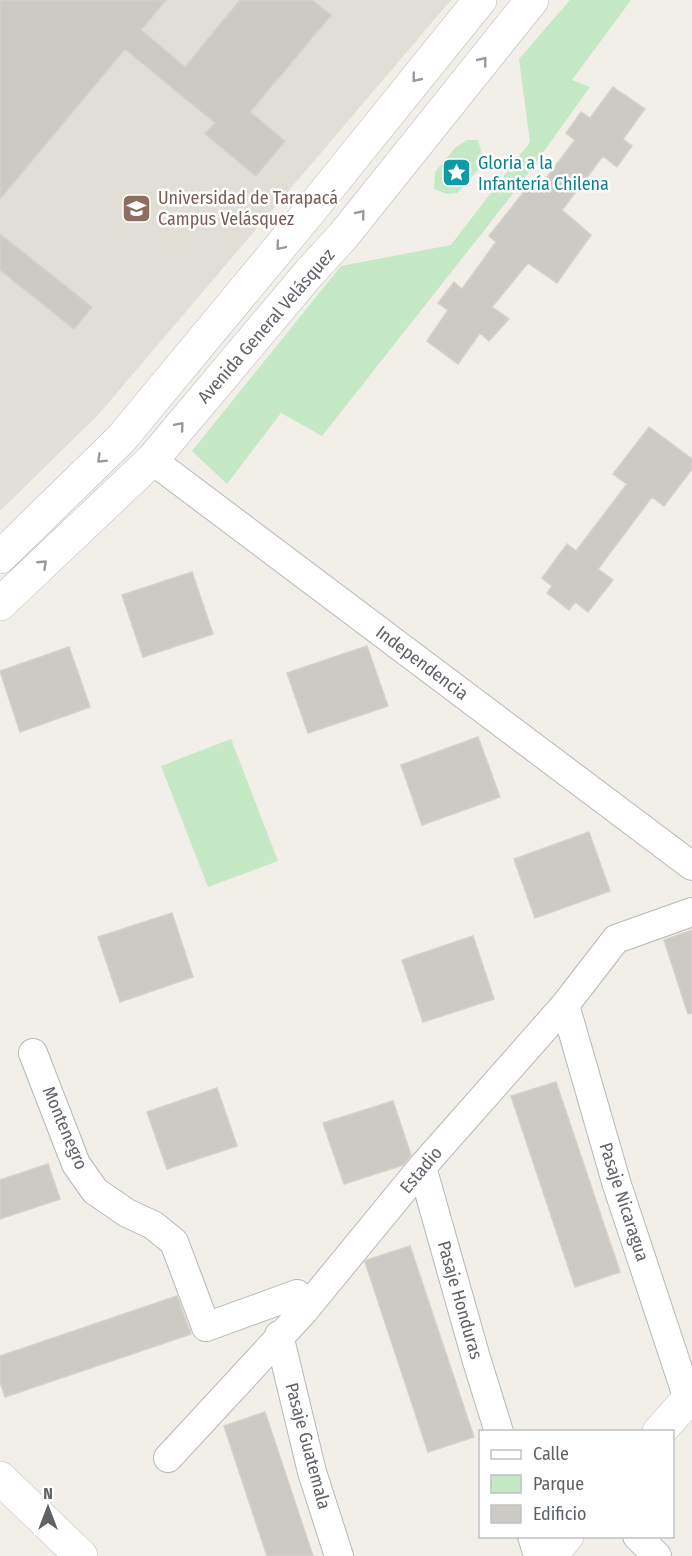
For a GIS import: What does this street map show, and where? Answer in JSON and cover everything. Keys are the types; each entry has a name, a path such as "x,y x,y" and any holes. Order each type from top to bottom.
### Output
{"main road":[{"name":"Avenida General Velásquez","path":"0,557 122,440 480,0"},
{"name":"Avenida General Velásquez","path":"0,604 152,460 310,272 343,237 532,0"},
{"path":"660,1430 690,1397"},
{"path":"0,1478 81,1556"},
{"path":"550,1556 565,1538"}],"street":[{"name":"Independencia","path":"152,460 692,866"},
{"name":"Estadio","path":"168,1458 279,1335 303,1312 422,1167 565,1005 616,939 692,912"},
{"name":"Pasaje Nicaragua","path":"565,1005 617,1185 690,1397"},
{"name":"Montenegro","path":"33,1053 76,1164 95,1191 127,1213 153,1225 174,1242 206,1327 297,1294 303,1312"},
{"name":"Pasaje Honduras","path":"422,1167 499,1430"},
{"name":"Pasaje Guatemala","path":"279,1335 312,1472 339,1556"},
{"path":"533,1538 538,1556"},
{"path":"639,1538 657,1556"}],"shaded area":[{"name":"Universidad de Tarapacá Campus Velásquez","path":"0,0 451,0 98,415 0,511"}],"green space":[{"path":"570,0 631,0 572,80 590,87 516,190 322,436 281,413 227,484 192,451 341,266 451,245 530,142 519,59"},
{"path":"467,140 478,140 483,158 479,169 457,193 446,194 434,189 435,172 455,148"},
{"path":"231,739 278,861 208,887 161,766"}],"building":[{"path":"0,0 166,0 141,30 185,67 240,0 312,0 331,15 250,112 285,141 256,176 205,134 215,123 125,49 0,199"},
{"path":"613,87 645,109 623,139 632,146 617,167 603,156 562,210 591,235 557,283 528,263 492,307 509,319 489,341 480,333 458,364 427,341 448,310 438,303 454,282 462,289 496,242 489,236 527,188 535,193 575,140 566,133 581,112 590,118"},
{"path":"0,234 92,307 74,329 0,270"},
{"path":"649,427 692,459 692,469 664,506 652,497 598,569 613,580 588,612 575,602 569,610 547,593 552,586 542,578 567,544 576,551 627,484 613,474"},
{"path":"192,572 213,634 143,657 122,595"},
{"path":"367,646 388,706 308,733 287,673"},
{"path":"69,647 90,707 20,732 0,671"},
{"path":"478,737 500,797 422,825 401,765"},
{"path":"589,832 610,891 535,918 514,859"},
{"path":"172,913 193,977 120,1002 98,937"},
{"path":"692,930 692,1013 688,1014 664,940"},
{"path":"473,936 494,999 423,1022 402,960"},
{"path":"556,1082 620,1272 575,1287 511,1096"},
{"path":"217,1088 237,1146 167,1169 147,1112"},
{"path":"393,1101 411,1155 403,1165 344,1184 323,1123"},
{"path":"48,1164 60,1199 0,1219 0,1180"},
{"path":"410,1246 474,1437 428,1452 365,1262"},
{"path":"177,1296 191,1334 5,1397 0,1382 0,1356"},
{"path":"265,1412 313,1556 267,1556 224,1426"}],"place":[{"name":"Gloria a la Infantería Chilena","path":"457,173"},
{"name":"Universidad de Tarapacá Campus Velásquez","path":"137,208"}]}
